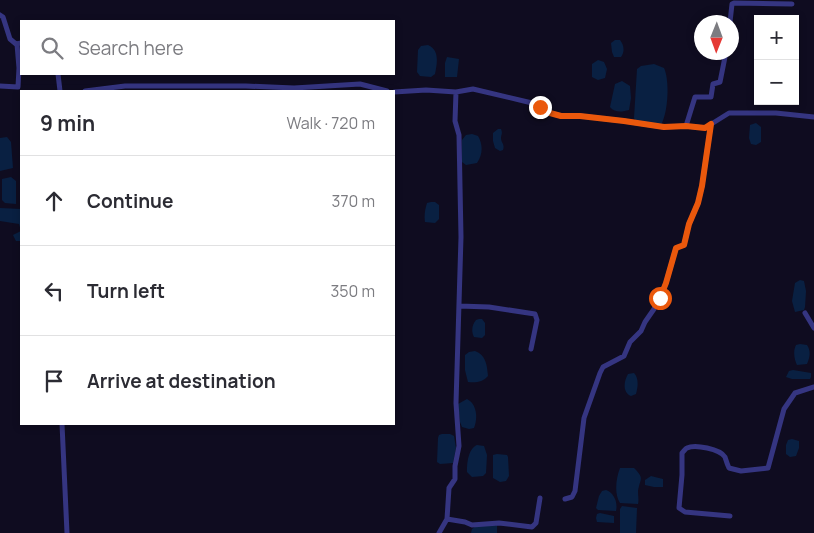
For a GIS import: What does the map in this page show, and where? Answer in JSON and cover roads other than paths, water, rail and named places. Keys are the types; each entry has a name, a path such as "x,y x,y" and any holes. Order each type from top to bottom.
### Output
{"street":[{"path":"731,15 732,4 734,3 792,4"},
{"path":"0,16 3,17 10,40 19,44 18,86 0,86"},
{"path":"686,126 694,97 711,97 713,84 720,82 724,60"},
{"path":"58,75 60,90"},
{"path":"93,90 125,86 294,88 360,84 383,90"},
{"path":"395,92 426,90 456,92 473,89 532,103 550,113 561,116 580,116 664,127 686,126 705,128 729,114 776,113 814,117"},
{"path":"439,533 447,519 449,488 455,479 455,466 459,446 456,403 461,218 459,135 455,120 456,92"},
{"path":"565,499 572,497 575,491 584,418 600,372 603,368 624,356 630,342 640,332 663,290 676,248 684,245 702,186 711,124"},
{"path":"459,306 489,307 535,314 537,320 532,349"},
{"path":"805,312 814,328"},
{"path":"730,516 685,512 679,508 682,453 687,448 693,446 718,450 725,457 729,468 741,471 768,468 784,409 795,392 814,387"},
{"path":"62,425 67,533"},
{"path":"447,519 472,525 499,523 532,527 536,523 540,498"}],"water":[{"path":"615,40 620,40 622,44 623,51 621,57 614,57 612,52 611,43"},
{"path":"428,45 432,47 437,58 435,74 431,77 420,76 417,72 418,50 421,46"},
{"path":"447,57 459,59 457,77 445,77"},
{"path":"598,60 604,62 607,69 605,78 598,80 592,77 592,64"},
{"path":"654,64 664,68 668,89 667,105 661,125 635,120 634,118 637,69 641,66"},
{"path":"622,81 630,86 631,98 629,110 619,112 610,107 615,84"},
{"path":"756,123 761,127 761,142 756,145 751,144 749,138 750,125"},
{"path":"498,129 502,131 501,140 504,146 503,150 500,151 495,148 493,141 493,133"},
{"path":"472,134 480,139 481,153 477,163 466,165 462,162 462,140 466,135"},
{"path":"7,137 11,142 13,168 0,171 0,138"},
{"path":"11,177 16,181 16,204 5,203 2,200 2,179"},
{"path":"431,202 439,205 439,219 435,223 425,222 426,205"},
{"path":"0,208 20,209 20,228 19,224 0,221"},
{"path":"20,232 20,241 16,241 13,235"},
{"path":"800,280 804,281 806,291 805,307 804,310 795,312 792,301 795,283"},
{"path":"482,319 485,323 485,335 482,338 474,337 472,333 476,320"},
{"path":"796,345 807,345 809,356 807,364 797,365 794,350"},
{"path":"475,351 484,358 488,376 479,382 468,382 465,370 465,355"},
{"path":"789,371 811,373 811,377 810,379 792,379 786,377"},
{"path":"634,373 637,380 637,388 636,394 631,396 626,392 625,383 628,374"},
{"path":"467,399 473,404 476,416 474,428 469,429 462,427 458,404"},
{"path":"442,434 454,436 456,448 453,463 440,464 437,462 438,438"},
{"path":"788,440 799,441 799,448 796,456 790,457 786,454 786,445"},
{"path":"477,445 484,446 487,455 486,473 483,476 472,477 467,472 468,461 470,453"},
{"path":"493,455 507,455 508,457 509,476 506,481 500,482 493,478"},
{"path":"620,468 634,468 640,474 638,504 620,503 618,499 616,486"},
{"path":"651,476 663,479 663,487 645,485 645,480"},
{"path":"606,490 615,498 616,511 598,510 596,508 599,496 602,491"},
{"path":"622,506 637,508 636,533 620,533 620,509"},
{"path":"597,514 614,516 614,523 597,522"},
{"path":"497,525 497,533 471,533 472,529 476,526"}]}
